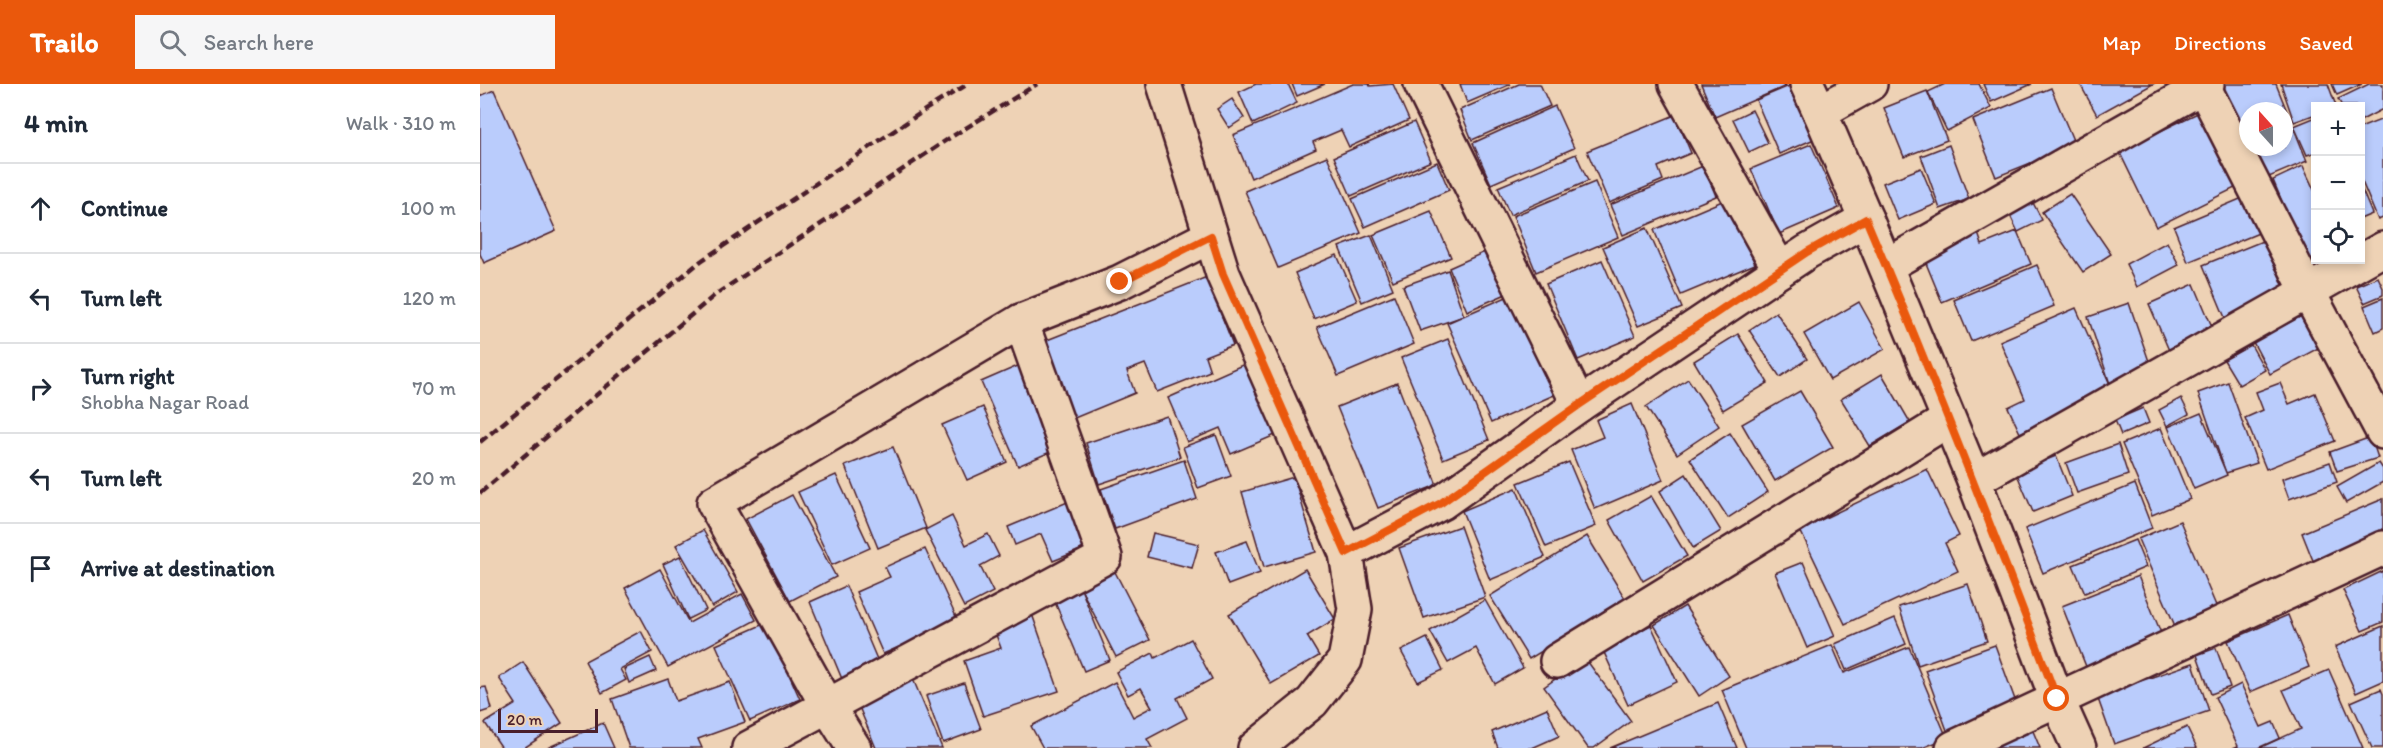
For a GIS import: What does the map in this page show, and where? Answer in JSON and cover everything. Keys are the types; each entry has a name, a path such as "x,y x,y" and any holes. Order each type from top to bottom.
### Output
{"street":[{"path":"1164,84 1223,274 1346,553 1355,609 1345,660 1312,702 1255,748"},
{"path":"1421,84 1579,405"},
{"path":"1676,84 1780,270"},
{"path":"1870,84 1814,98 1974,480 2057,699 2079,748"},
{"path":"1886,266 2204,85 2308,292 2383,432"},
{"path":"1346,553 1441,503 1579,405 1780,270 1866,219"},
{"path":"854,748 827,705 714,503 1021,321 1120,282 1211,236"},
{"path":"1974,480 2383,249"},
{"path":"749,748 1105,556 1021,321"},
{"path":"1557,661 1948,420"},
{"path":"1953,748 2383,548"}],"building":[{"path":"1256,84 1288,84 1297,103 1253,124 1239,92"},
{"path":"1292,84 1325,84 1297,96"},
{"path":"1353,84 1369,84 1370,86 1393,84 1409,120 1349,147 1341,130 1313,142 1316,149 1251,178 1233,135"},
{"path":"1460,84 1511,84 1467,103"},
{"path":"1519,84 1540,84 1550,106 1472,140 1460,110"},
{"path":"1701,84 1785,84 1786,86 1715,117"},
{"path":"1794,84 1819,137 1779,154 1756,100"},
{"path":"1945,84 1979,84 1991,108 1947,131 1928,92"},
{"path":"1983,84 2032,84 1991,102"},
{"path":"2080,84 2153,84 2097,115"},
{"path":"2223,84 2276,84 2283,102 2239,102 2239,138 2218,86"},
{"path":"2281,84 2328,84 2335,102 2311,102 2311,116 2294,122 2293,102 2287,102"},
{"path":"2332,84 2362,84 2337,95"},
{"path":"2369,84 2383,84 2383,109 2365,118 2365,102 2340,102 2338,99"},
{"path":"2051,88 2075,145 1996,177 1973,120"},
{"path":"494,90 556,231 484,263 480,254 480,96"},
{"path":"1927,91 1947,140 1904,157 1884,108"},
{"path":"1232,99 1244,118 1229,128 1217,109"},
{"path":"1555,106 1574,148 1491,184 1473,143"},
{"path":"2208,108 2245,183 2156,227 2119,151"},
{"path":"1752,110 1768,143 1749,152 1733,119"},
{"path":"1675,115 1691,153 1658,167 1663,180 1609,203 1587,151"},
{"path":"2311,119 2311,154 2307,155 2294,126"},
{"path":"2383,119 2383,218 2378,220 2365,189 2365,126"},
{"path":"1414,122 1431,161 1351,196 1334,157"},
{"path":"2293,126 2307,161 2257,182 2246,156 2293,156"},
{"path":"1811,144 1839,208 1779,234 1751,169"},
{"path":"1949,145 1969,199 1940,209 1921,156"},
{"path":"1576,154 1588,181 1510,215 1498,187"},
{"path":"1327,156 1361,233 1278,268 1245,191"},
{"path":"1437,162 1449,190 1365,227 1352,199"},
{"path":"1703,166 1716,196 1623,235 1610,205"},
{"path":"2303,166 2311,183 2311,264 2320,264 2310,268 2273,180"},
{"path":"1921,168 1936,204 1898,220 1883,183"},
{"path":"1595,182 1618,237 1536,272 1513,216"},
{"path":"2070,194 2111,254 2083,272 2042,212"},
{"path":"2252,194 2266,230 2188,262 2174,227"},
{"path":"2365,197 2372,214 2365,217"},
{"path":"1727,199 1755,264 1681,295 1654,230"},
{"path":"2031,199 2042,220 2018,232 2008,211"},
{"path":"1431,211 1451,257 1393,281 1373,235"},
{"path":"1647,228 1682,308 1638,326 1603,247"},
{"path":"2017,231 2031,264 1942,302 1923,256 1978,233 1982,245"},
{"path":"1371,235 1393,289 1362,302 1339,247"},
{"path":"2265,240 2287,295 2226,320 2203,265"},
{"path":"2167,242 2179,265 2137,287 2126,264"},
{"path":"1487,251 1506,294 1467,311 1449,268"},
{"path":"1337,255 1357,301 1314,319 1295,273"},
{"path":"1602,260 1635,336 1578,360 1546,284"},
{"path":"2037,265 2054,306 1971,341 1954,300"},
{"path":"1448,270 1464,316 1420,331 1403,286"},
{"path":"1207,277 1233,345 1205,356 1210,371 1157,392 1145,364 1127,371 1135,393 1072,419 1042,342"},
{"path":"2378,277 2383,288 2383,295 2364,303 2356,286"},
{"path":"2194,284 2216,336 2171,355 2149,304"},
{"path":"1394,295 1414,344 1338,376 1317,327"},
{"path":"1511,295 1554,395 1491,423 1447,323"},
{"path":"2383,298 2383,328 2375,332 2364,306"},
{"path":"1859,302 1885,349 1830,380 1804,334"},
{"path":"2129,303 2153,373 2111,387 2088,317"},
{"path":"2076,308 2113,391 2020,433 2008,407 2025,399 2000,341"},
{"path":"1776,312 1807,359 1780,377 1749,330"},
{"path":"2307,313 2324,345 2270,374 2253,342"},
{"path":"1738,334 1768,383 1723,410 1694,361"},
{"path":"1448,339 1489,440 1443,459 1401,358"},
{"path":"2251,345 2265,370 2239,385 2224,360"},
{"path":"1249,362 1280,433 1231,454 1220,428 1187,442 1168,398"},
{"path":"1020,365 1057,449 1018,466 981,382"},
{"path":"1882,374 1910,422 1870,446 1841,399"},
{"path":"1688,379 1719,426 1677,454 1646,407"},
{"path":"2228,382 2257,463 2226,473 2198,393"},
{"path":"1397,383 1437,485 1378,508 1337,407"},
{"path":"2280,383 2289,404 2315,393 2335,441 2266,469 2245,418 2263,410 2256,392"},
{"path":"1800,391 1833,447 1775,481 1742,424"},
{"path":"2181,398 2189,414 2167,426 2159,410"},
{"path":"1632,404 1663,480 1595,509 1571,450 1603,437 1596,420"},
{"path":"983,407 1007,462 967,480 942,425"},
{"path":"2143,408 2149,423 2121,435 2115,420"},
{"path":"2201,413 2227,475 2194,489 2168,427"},
{"path":"1167,416 1180,457 1099,484 1086,443"},
{"path":"2161,428 2190,499 2152,515 2122,444"},
{"path":"1730,433 1768,492 1728,518 1690,459"},
{"path":"1216,435 1231,476 1198,488 1183,447"},
{"path":"2371,437 2378,458 2337,471 2330,452"},
{"path":"2118,444 2128,475 2077,493 2066,463"},
{"path":"893,447 926,528 878,548 845,466"},
{"path":"2056,456 2072,496 2033,512 2016,472"},
{"path":"1184,460 1197,499 1115,529 1101,489"},
{"path":"1569,462 1596,526 1546,547 1518,483"},
{"path":"2330,462 2337,482 2289,499 2282,479"},
{"path":"2379,463 2383,469 2383,482 2346,503 2337,487"},
{"path":"1927,469 1959,536 1945,543 1958,571 1845,624 1800,530"},
{"path":"1686,474 1721,531 1693,548 1660,491"},
{"path":"836,475 870,548 832,565 798,492"},
{"path":"1294,477 1316,552 1264,567 1242,492"},
{"path":"2135,484 2152,528 2043,573 2025,529"},
{"path":"1516,488 1545,557 1490,580 1462,511"},
{"path":"792,495 836,577 790,601 746,519"},
{"path":"1651,496 1687,556 1643,581 1609,520"},
{"path":"2383,499 2383,534 2314,563 2302,533"},
{"path":"1070,501 1090,546 1053,561 1041,534 1015,545 1008,527"},
{"path":"952,516 966,545 988,534 999,556 980,566 993,592 964,607 925,530"},
{"path":"2180,521 2217,608 2175,626 2138,539"},
{"path":"1460,526 1485,597 1424,618 1399,548"},
{"path":"703,530 738,592 712,607 676,545"},
{"path":"1153,533 1199,544 1192,568 1147,557"},
{"path":"1587,536 1626,600 1529,659 1490,596"},
{"path":"2135,540 2146,567 2085,593 2073,565"},
{"path":"1247,541 1260,573 1228,585 1216,552"},
{"path":"925,549 958,621 883,654 856,592 890,577 885,567"},
{"path":"680,556 706,610 688,619 663,564"},
{"path":"1803,562 1835,636 1807,648 1775,573"},
{"path":"1112,566 1150,640 1116,657 1078,583"},
{"path":"660,569 689,623 742,594 756,620 668,667 625,588"},
{"path":"1305,569 1335,619 1307,636 1319,656 1271,684 1229,614"},
{"path":"2383,571 2383,622 2362,631 2343,590"},
{"path":"2138,576 2163,638 2087,669 2062,606"},
{"path":"1968,584 1987,641 1918,665 1899,607"},
{"path":"846,586 879,664 842,679 810,602"},
{"path":"1081,589 1110,660 1084,671 1054,600"},
{"path":"1485,600 1523,668 1495,684 1476,648 1448,663 1430,631"},
{"path":"1685,606 1729,676 1699,696 1654,625"},
{"path":"1032,614 1059,691 983,716 964,661 1001,648 993,627"},
{"path":"2288,615 2309,667 2250,692 2228,641"},
{"path":"1895,618 1906,644 1846,670 1835,644"},
{"path":"766,623 800,699 750,721 716,645"},
{"path":"1651,625 1677,682 1628,705 1602,648"},
{"path":"2383,626 2383,681 2356,693 2335,647"},
{"path":"641,631 652,652 620,669 626,680 602,693 585,661"},
{"path":"1427,638 1443,670 1418,682 1401,651"},
{"path":"1191,639 1212,679 1177,698 1187,718 1147,739 1152,748 1043,748 1031,726 1115,682 1133,717 1152,707 1141,688 1128,695 1116,672 1153,653 1155,658"},
{"path":"1832,645 1844,673 1909,647 1947,738 1922,748 1746,748 1722,690"},
{"path":"1995,645 2018,708 1948,733 1925,670"},
{"path":"2216,648 2230,687 2211,694 2197,655"},
{"path":"650,657 656,671 629,683 624,669"},
{"path":"1585,658 1631,721 1594,748 1588,748 1544,687"},
{"path":"523,662 562,723 524,748 502,748 485,723 516,704 499,678"},
{"path":"2193,663 2209,711 2114,744 2097,696"},
{"path":"2329,670 2363,748 2259,748 2301,729 2283,690"},
{"path":"668,679 676,701 730,682 745,722 698,739 702,748 629,748 612,699"},
{"path":"913,679 942,748 876,748 857,702"},
{"path":"964,683 981,729 943,743 926,696"},
{"path":"2241,684 2261,727 2273,722 2280,738 2258,748 2233,748 2238,746 2215,697"},
{"path":"486,687 492,709 480,713 480,688"},
{"path":"2381,689 2383,694 2383,748 2372,748 2351,702"},
{"path":"1718,703 1737,748 1610,748"},
{"path":"1547,708 1559,736 1532,748 1498,748 1492,732"},
{"path":"603,723 614,748 547,748"},
{"path":"2187,727 2197,748 2143,748"},
{"path":"2033,731 2040,748 1992,748"}],"railway":[{"path":"480,442 701,261 928,108 968,84"},
{"path":"480,493 715,295 948,139 1037,84"}],"route":[{"path":"1120,282 1211,236 1223,274 1346,553 1441,503 1579,405 1807,252 1866,219 1974,480 2057,699"}]}
